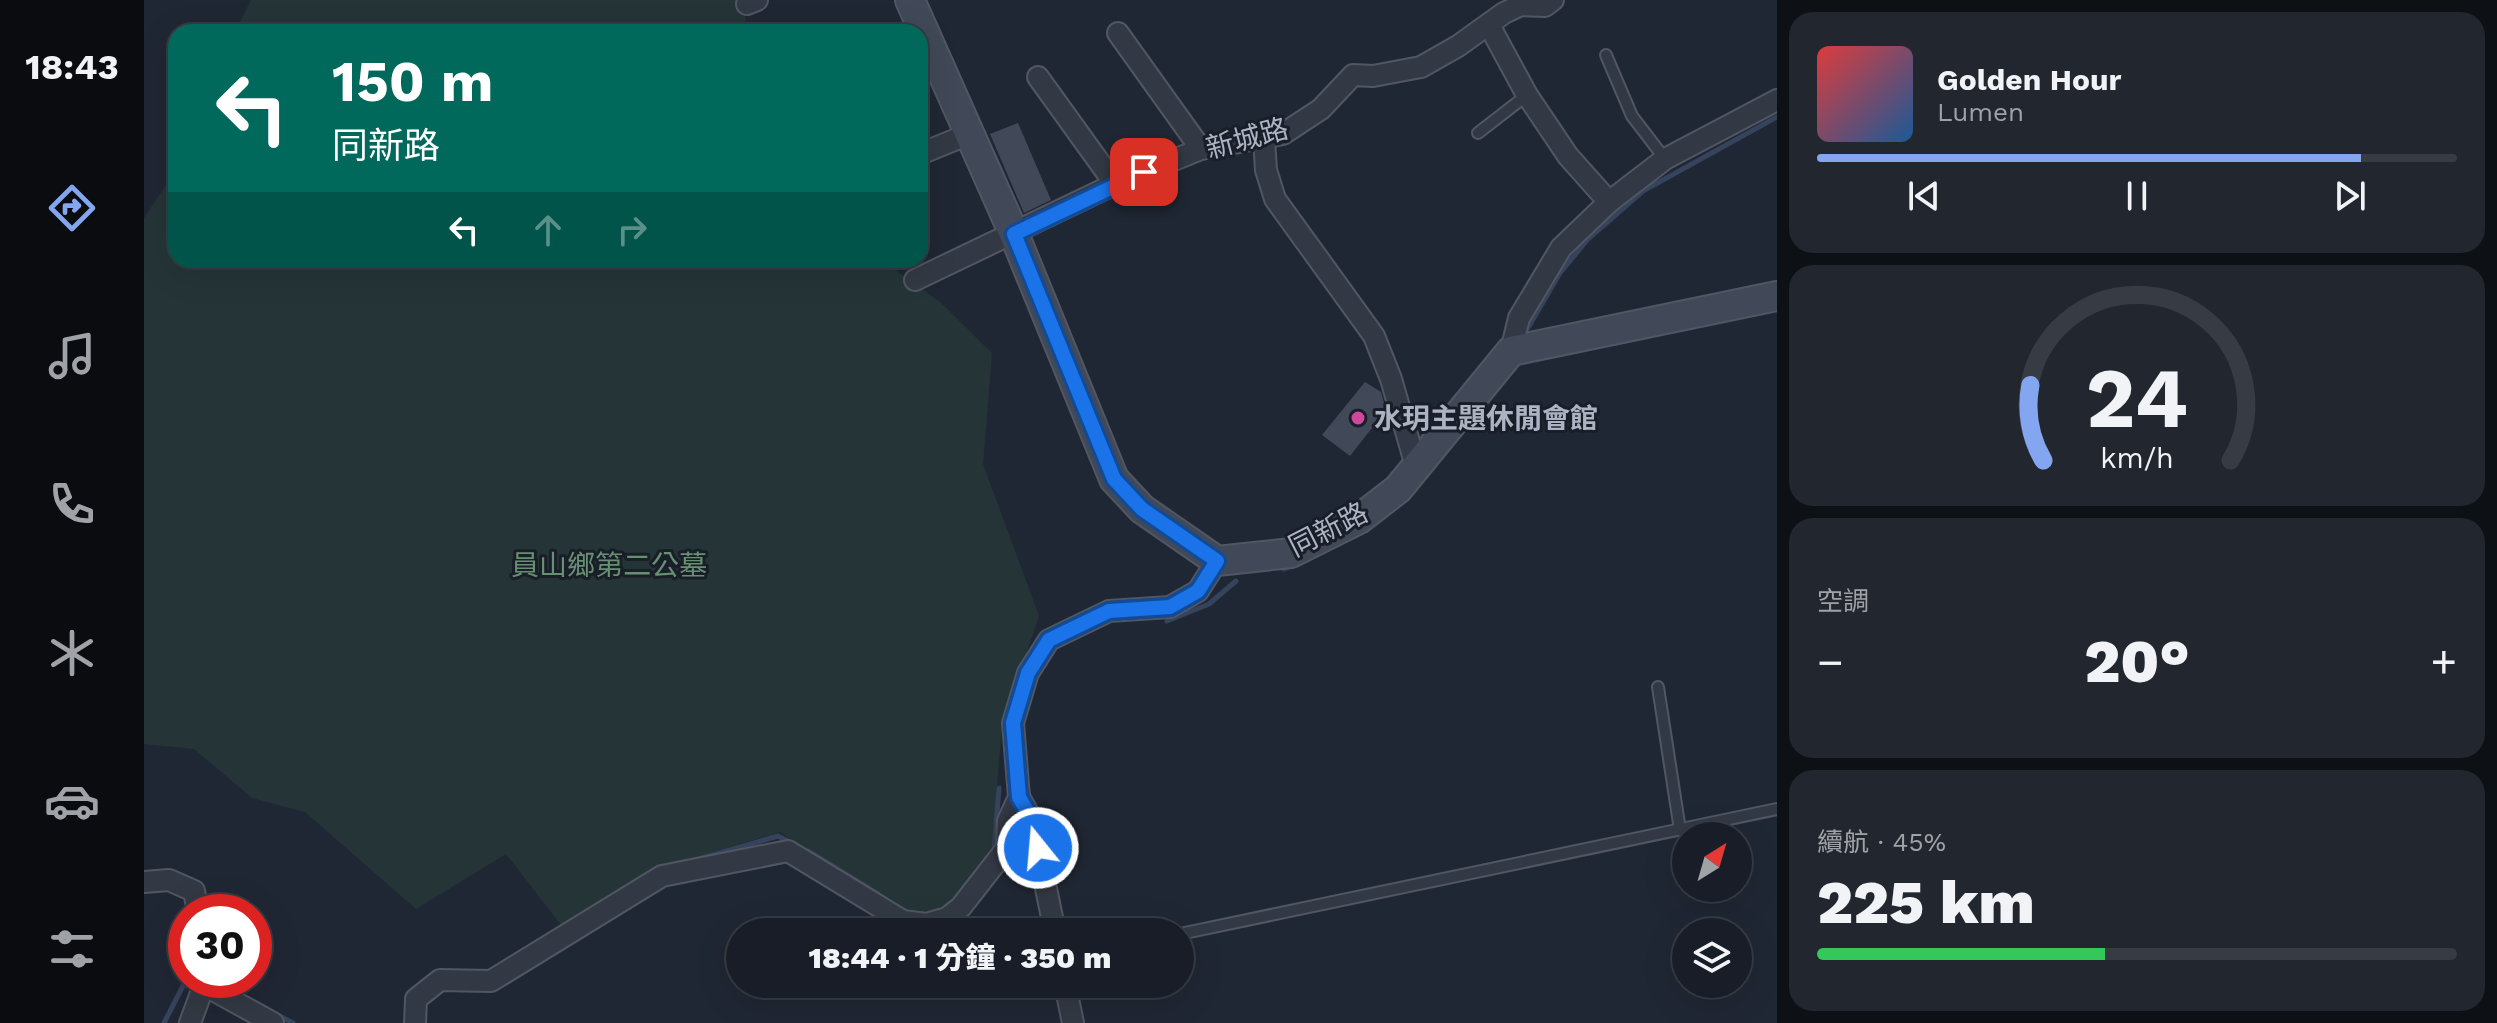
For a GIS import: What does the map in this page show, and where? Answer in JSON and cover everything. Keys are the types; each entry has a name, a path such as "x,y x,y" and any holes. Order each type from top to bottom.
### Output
{"street":[{"path":"910,0 918,24"},
{"name":"新城路","path":"915,280 1115,184 1201,149 1283,134 1321,109 1353,75 1373,76 1421,67 1489,25 1519,2 1545,6 1553,0"},
{"path":"1489,25 1527,95 1568,156 1609,202"},
{"path":"1118,33 1201,149"},
{"path":"928,50 1014,234 1114,479 1142,509 1217,561 1198,591 1170,607 1109,611 1049,640 1028,673 1013,723 1019,797 1032,820 1052,918"},
{"path":"1038,77 1115,184"},
{"path":"1777,100 1665,159 1609,202 1561,248 1519,318 1511,351 1777,296"},
{"path":"928,151 969,134"},
{"path":"1264,139 1266,170 1275,199 1374,336 1391,379 1416,466"},
{"name":"同新路","path":"1217,561 1291,553 1359,519 1398,489 1511,351"},
{"path":"415,1023 416,999 440,980 491,981 662,876 788,851 903,921 926,924 947,918 961,907 1007,848 1008,821 1019,797"},
{"path":"144,882 169,880 195,894"},
{"path":"190,1023 197,998"},
{"path":"230,998 273,1023"},
{"path":"1068,998 1073,1023"}],"lane":[{"path":"1606,55 1632,116 1665,159"},
{"path":"1478,133 1527,95"},
{"path":"1658,687 1679,822"},
{"path":"1717,822 1777,809"},
{"path":"1194,931 1672,832"}],"green space":[{"path":"251,0 744,0 746,24 239,24"},
{"name":"員山鄉第二公墓","path":"168,182 168,268 892,268 940,302 992,353 983,464 1039,616 1002,724 992,847 950,904 929,913 908,911 780,832 657,869 561,925 506,854 416,909 305,812 252,798 194,749 144,744 144,218"}],"building":[{"path":"1018,123 1051,200 1024,213 990,134"},
{"name":"水玥主題休閒會館","path":"1365,382 1381,392 1386,410 1350,456 1322,435"}],"waterway":[{"path":"1528,328 1560,273 1588,239 1643,191 1777,117"},
{"path":"1284,569 1294,565"},
{"path":"1167,621 1209,604 1236,581"},
{"path":"991,853 994,850 999,788"},
{"path":"695,860 778,836 792,843"},
{"path":"808,851 878,894"},
{"path":"164,1023 177,998"},
{"path":"276,1014 293,1023"}],"place":[{"name":"水玥主題休閒會館","path":"1358,418"}],"route":[{"path":"1038,848 1032,820 1019,797 1013,723 1028,673 1049,640 1109,611 1170,607 1198,591 1217,561 1142,509 1114,479 1014,234 1144,172"}]}
